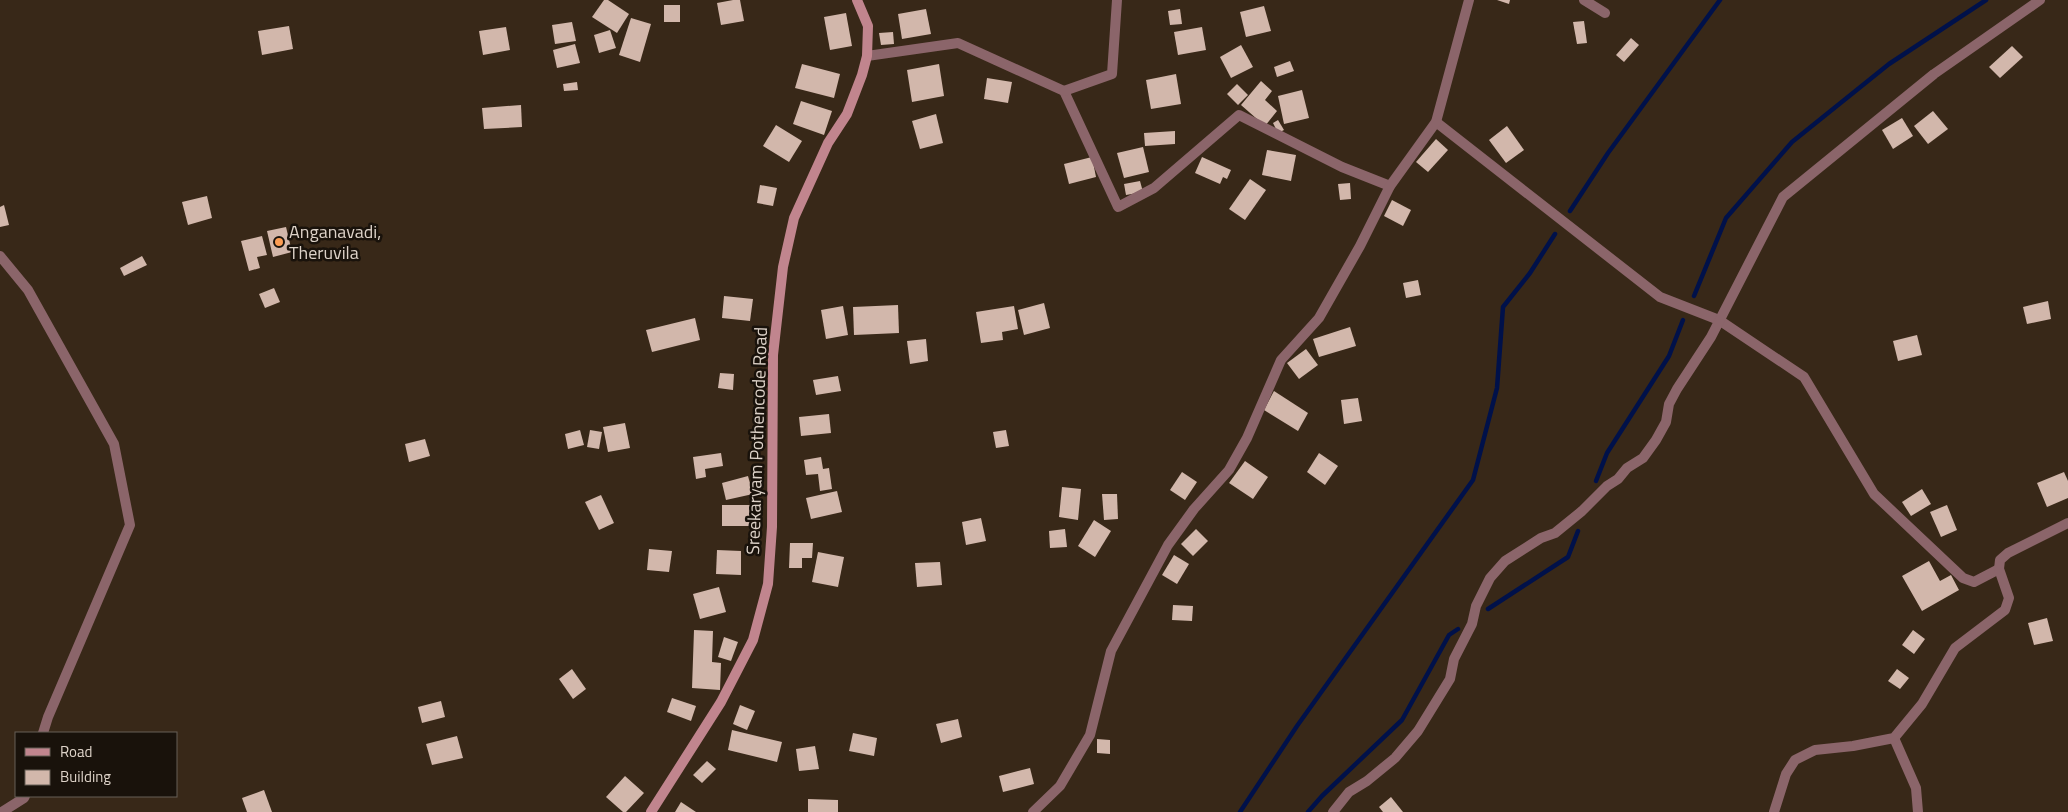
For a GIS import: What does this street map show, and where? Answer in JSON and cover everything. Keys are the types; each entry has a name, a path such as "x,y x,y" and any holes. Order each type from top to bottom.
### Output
{"main road":[{"name":"Sreekaryam Pothencode Road","path":"651,812 721,702 753,640 768,584 772,527 773,355 783,267 794,218 828,143 846,114 862,74 867,56 868,26 858,0"}],"street":[{"path":"1064,91 1112,74 1117,0"},
{"path":"1033,812 1060,786 1090,735 1111,651 1168,545 1194,509 1229,470 1247,438 1281,360 1319,318 1360,246 1390,186 1436,122 1469,0"},
{"path":"1584,0 1605,13"},
{"path":"1333,812 1348,792 1367,781 1395,758 1418,731 1450,679 1454,659 1472,624 1476,606 1490,578 1505,561 1541,538 1555,533 1582,511 1607,486 1618,479 1627,468 1643,458 1666,422 1669,404 1719,320 1783,197 1934,74 2040,0"},
{"path":"867,56 958,43 1064,91 1118,207 1154,188 1239,115 1342,167 1390,186"},
{"path":"1436,122 1660,297 1719,320 1804,377 1874,494 1963,578 1974,582 1999,568"},
{"path":"0,256 28,290 114,444 130,525 43,732"},
{"path":"1774,812 1786,774 1795,760 1815,750 1853,746 1894,738 1922,704 1955,648 2004,610 2009,598 1999,568 2000,560 2008,553 2068,523"},
{"path":"1894,738 1916,788 1918,812"},
{"path":"2,812 24,797"}],"building":[{"path":"604,0 608,0 629,14 617,33 592,17"},
{"path":"740,0 744,21 721,25 717,3"},
{"path":"1497,0 1510,0 1509,4"},
{"path":"664,5 680,5 680,22 664,22"},
{"path":"1264,6 1271,31 1246,37 1240,12"},
{"path":"926,9 931,34 902,39 898,14"},
{"path":"1180,9 1182,24 1170,25 1168,11"},
{"path":"846,13 852,46 830,50 824,17"},
{"path":"631,18 651,24 640,62 619,55"},
{"path":"1584,21 1587,43 1577,44 1573,22"},
{"path":"572,22 576,41 555,44 552,25"},
{"path":"289,26 293,49 262,55 258,31"},
{"path":"506,27 510,50 483,55 479,31"},
{"path":"1202,27 1206,50 1178,55 1174,32"},
{"path":"610,30 616,48 599,53 594,35"},
{"path":"893,32 894,44 881,45 879,33"},
{"path":"1631,38 1639,45 1624,62 1616,55"},
{"path":"575,44 580,63 557,68 553,50"},
{"path":"1241,45 1253,67 1231,78 1220,57"},
{"path":"2012,46 2023,57 2000,78 1989,67"},
{"path":"1290,61 1294,71 1277,77 1274,67"},
{"path":"802,64 840,74 834,98 795,88"},
{"path":"939,64 944,96 912,102 907,70"},
{"path":"1176,74 1181,104 1151,109 1146,80"},
{"path":"987,78 1012,82 1008,103 984,99"},
{"path":"1261,81 1272,91 1265,100 1277,111 1265,126 1241,105"},
{"path":"577,82 578,90 564,91 563,84"},
{"path":"1237,84 1248,95 1238,105 1227,94"},
{"path":"1302,90 1309,118 1284,124 1278,96"},
{"path":"801,101 832,111 824,135 793,124"},
{"path":"521,105 522,127 484,129 482,108"},
{"path":"1933,111 1948,129 1928,144 1914,126"},
{"path":"936,114 943,143 920,149 912,121"},
{"path":"1902,118 1913,136 1893,149 1882,130"},
{"path":"1278,120 1284,130 1278,133 1273,123"},
{"path":"776,125 802,141 789,162 763,146"},
{"path":"1507,126 1524,150 1506,163 1489,140"},
{"path":"1175,131 1175,144 1145,146 1144,133"},
{"path":"1436,139 1448,150 1428,172 1416,162"},
{"path":"1143,147 1149,172 1124,178 1117,153"},
{"path":"1267,150 1296,155 1291,181 1262,175"},
{"path":"1092,157 1096,177 1069,184 1064,164"},
{"path":"1202,157 1231,170 1227,179 1223,177 1220,184 1195,173"},
{"path":"1250,179 1266,190 1245,220 1229,209"},
{"path":"1140,181 1143,192 1126,195 1124,184"},
{"path":"1350,183 1351,199 1340,200 1338,184"},
{"path":"760,185 777,188 773,206 757,203"},
{"path":"207,196 212,218 188,225 182,202"},
{"path":"1392,200 1411,210 1403,226 1384,216"},
{"path":"4,205 9,225 0,227 0,207"},
{"name":"Anganavadi, Theruvila","path":"286,227 292,252 273,257 267,231"},
{"path":"262,236 267,255 257,257 260,268 249,271 241,241"},
{"path":"142,256 147,265 124,276 120,268"},
{"path":"1418,280 1421,295 1406,298 1403,283"},
{"path":"274,288 280,302 265,308 259,294"},
{"path":"724,296 753,299 750,321 722,318"},
{"path":"2048,301 2051,319 2027,324 2023,307"},
{"path":"1044,303 1050,328 1024,335 1018,310"},
{"path":"898,305 899,333 854,335 853,307"},
{"path":"843,306 848,335 826,339 821,310"},
{"path":"1014,306 1018,329 1002,332 1003,340 981,343 976,312"},
{"path":"695,318 700,340 652,352 646,330"},
{"path":"1350,327 1356,346 1319,357 1313,339"},
{"path":"1917,335 1922,355 1898,361 1893,341"},
{"path":"926,339 928,361 910,364 907,341"},
{"path":"1306,349 1318,365 1299,379 1287,363"},
{"path":"720,373 734,374 733,390 718,388"},
{"path":"838,376 841,391 816,395 813,380"},
{"path":"1274,391 1308,413 1298,431 1264,410"},
{"path":"1358,398 1362,421 1344,424 1341,400"},
{"path":"829,414 831,433 801,436 799,417"},
{"path":"625,423 630,448 608,452 603,427"},
{"path":"580,430 584,445 568,449 565,434"},
{"path":"590,430 602,432 599,449 587,447"},
{"path":"1006,430 1009,446 996,448 993,432"},
{"path":"425,439 430,456 409,462 405,444"},
{"path":"721,453 723,466 705,469 706,477 696,479 693,457"},
{"path":"1319,453 1338,466 1325,485 1307,472"},
{"path":"821,457 823,469 829,468 832,489 820,491 818,474 806,475 804,460"},
{"path":"1245,461 1268,477 1253,499 1229,483"},
{"path":"1182,472 1197,482 1185,500 1170,490"},
{"path":"2064,472 2068,481 2068,498 2047,507 2037,483"},
{"path":"748,476 753,494 726,500 722,483"},
{"path":"1062,487 1081,489 1078,520 1059,517"},
{"path":"1922,489 1931,504 1911,516 1902,502"},
{"path":"837,491 842,512 811,519 806,498"},
{"path":"1102,494 1117,494 1118,519 1104,520"},
{"path":"601,495 614,523 599,530 585,502"},
{"path":"722,505 752,505 752,526 722,526"},
{"path":"1947,505 1957,530 1941,537 1930,512"},
{"path":"981,518 986,541 966,545 962,522"},
{"path":"1094,520 1111,531 1095,557 1078,546"},
{"path":"1065,529 1067,547 1050,548 1049,531"},
{"path":"1196,529 1208,541 1193,556 1181,544"},
{"path":"790,543 813,543 812,558 802,558 802,568 789,568"},
{"path":"649,549 672,551 669,572 647,570"},
{"path":"717,550 741,551 741,575 716,574"},
{"path":"818,552 844,557 838,587 812,582"},
{"path":"1174,555 1189,564 1177,584 1162,575"},
{"path":"1929,561 1940,581 1951,575 1959,590 1922,611 1902,576"},
{"path":"940,562 942,585 917,587 915,563"},
{"path":"719,587 726,612 700,619 693,594"},
{"path":"1173,605 1193,606 1192,621 1172,620"},
{"path":"2047,618 2053,641 2034,645 2028,623"},
{"path":"694,630 713,631 712,662 721,663 720,690 692,688"},
{"path":"1913,630 1925,639 1914,654 1902,645"},
{"path":"724,637 738,642 731,661 718,657"},
{"path":"572,669 586,689 573,699 559,679"},
{"path":"1897,669 1909,678 1900,689 1888,681"},
{"path":"672,698 696,706 691,721 667,712"},
{"path":"441,701 445,717 422,723 418,707"},
{"path":"740,705 755,711 747,730 733,724"},
{"path":"958,719 962,737 941,743 936,724"},
{"path":"732,730 782,742 777,762 728,750"},
{"path":"853,733 877,738 874,756 849,751"},
{"path":"457,736 463,758 432,765 426,744"},
{"path":"1097,739 1110,740 1110,754 1097,753"},
{"path":"815,746 819,769 799,771 796,749"},
{"path":"707,761 716,769 702,783 693,775"},
{"path":"1030,768 1034,784 1003,792 999,776"},
{"path":"625,776 644,793 626,812 623,812 606,797"},
{"path":"264,790 272,812 247,812 242,798"},
{"path":"1391,797 1403,812 1383,812 1379,807"},
{"path":"808,799 838,800 838,812 808,812"},
{"path":"681,802 696,812 675,812"}],"waterway":[{"path":"1570,211 1608,153 1720,0"},
{"path":"1694,296 1726,218 1792,142 1889,64 1986,0"},
{"path":"1240,812 1297,726 1473,480 1497,388 1503,307 1530,273 1555,234"},
{"path":"1596,481 1607,453 1669,356 1683,320"},
{"path":"1488,609 1568,557 1578,531"},
{"path":"1308,812 1322,796 1402,720 1449,635 1458,629"}],"place":[{"name":"Anganavadi, Theruvila","path":"279,242"}]}
